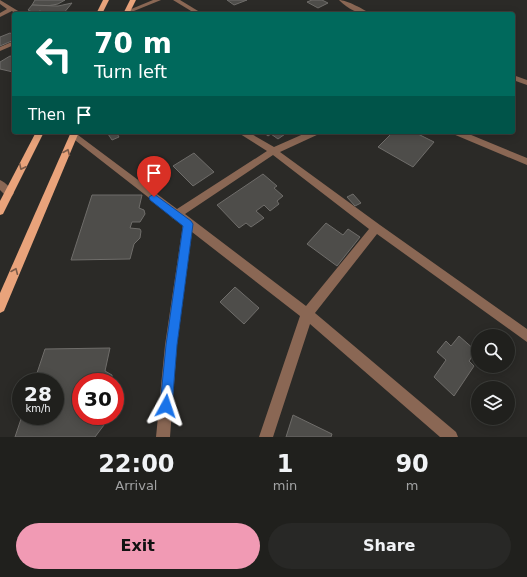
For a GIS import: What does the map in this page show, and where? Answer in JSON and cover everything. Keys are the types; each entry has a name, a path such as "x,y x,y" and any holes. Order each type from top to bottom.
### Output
{"main road":[{"path":"100,12 106,0"},
{"path":"126,12 132,0"},
{"path":"0,211 39,134"},
{"path":"0,307 75,134"}],"street":[{"path":"128,12 158,0"},
{"path":"176,0 197,12"},
{"path":"342,0 351,7 362,12"},
{"path":"0,2 16,12"},
{"path":"0,15 12,10"},
{"path":"0,49 12,44"},
{"path":"515,78 527,83"},
{"path":"75,134 176,215 308,314 451,437"},
{"path":"243,134 273,151 376,228 527,336"},
{"path":"176,215 273,151 311,134"},
{"path":"461,134 527,162"},
{"path":"0,184 9,193"},
{"path":"163,437 171,345 188,224"},
{"path":"266,437 308,314 376,228"}],"building":[{"path":"35,0 65,0 58,4 47,6 32,5"},
{"path":"227,0 247,0 234,5"},
{"path":"312,0 322,0 328,3 318,8 307,2"},
{"path":"72,3 65,12 32,12 28,10 32,5 58,6"},
{"path":"10,33 12,34 12,41 0,46 0,37"},
{"path":"10,56 12,56 12,72 0,69 0,62"},
{"path":"108,134 117,134 119,137 112,140"},
{"path":"271,134 285,134 278,139"},
{"path":"391,134 418,134 434,142 413,167 378,147"},
{"path":"194,153 214,172 193,186 173,166"},
{"path":"263,174 277,186 274,188 283,196 277,201 279,204 270,211 264,205 256,211 264,218 251,227 246,223 239,228 217,205"},
{"path":"353,194 361,203 355,206 347,197"},
{"path":"92,195 142,195 139,208 144,210 145,214 140,222 132,222 130,228 140,229 141,231 140,238 134,244 130,259 71,260"},
{"path":"326,223 343,235 348,229 360,237 337,266 307,244"},
{"path":"235,287 259,308 244,324 220,302"},
{"path":"459,336 471,347 471,358 469,361 471,363 471,370 454,396 434,377 446,360 437,352 446,341 451,346"},
{"path":"110,348 105,371 108,373 72,373 72,425 104,425 95,437 15,437 19,425 64,425 64,373 37,373 45,349"},
{"path":"293,415 332,434 331,437 286,437"}],"route":[{"path":"154,197 188,224 171,345 166,406"}]}
